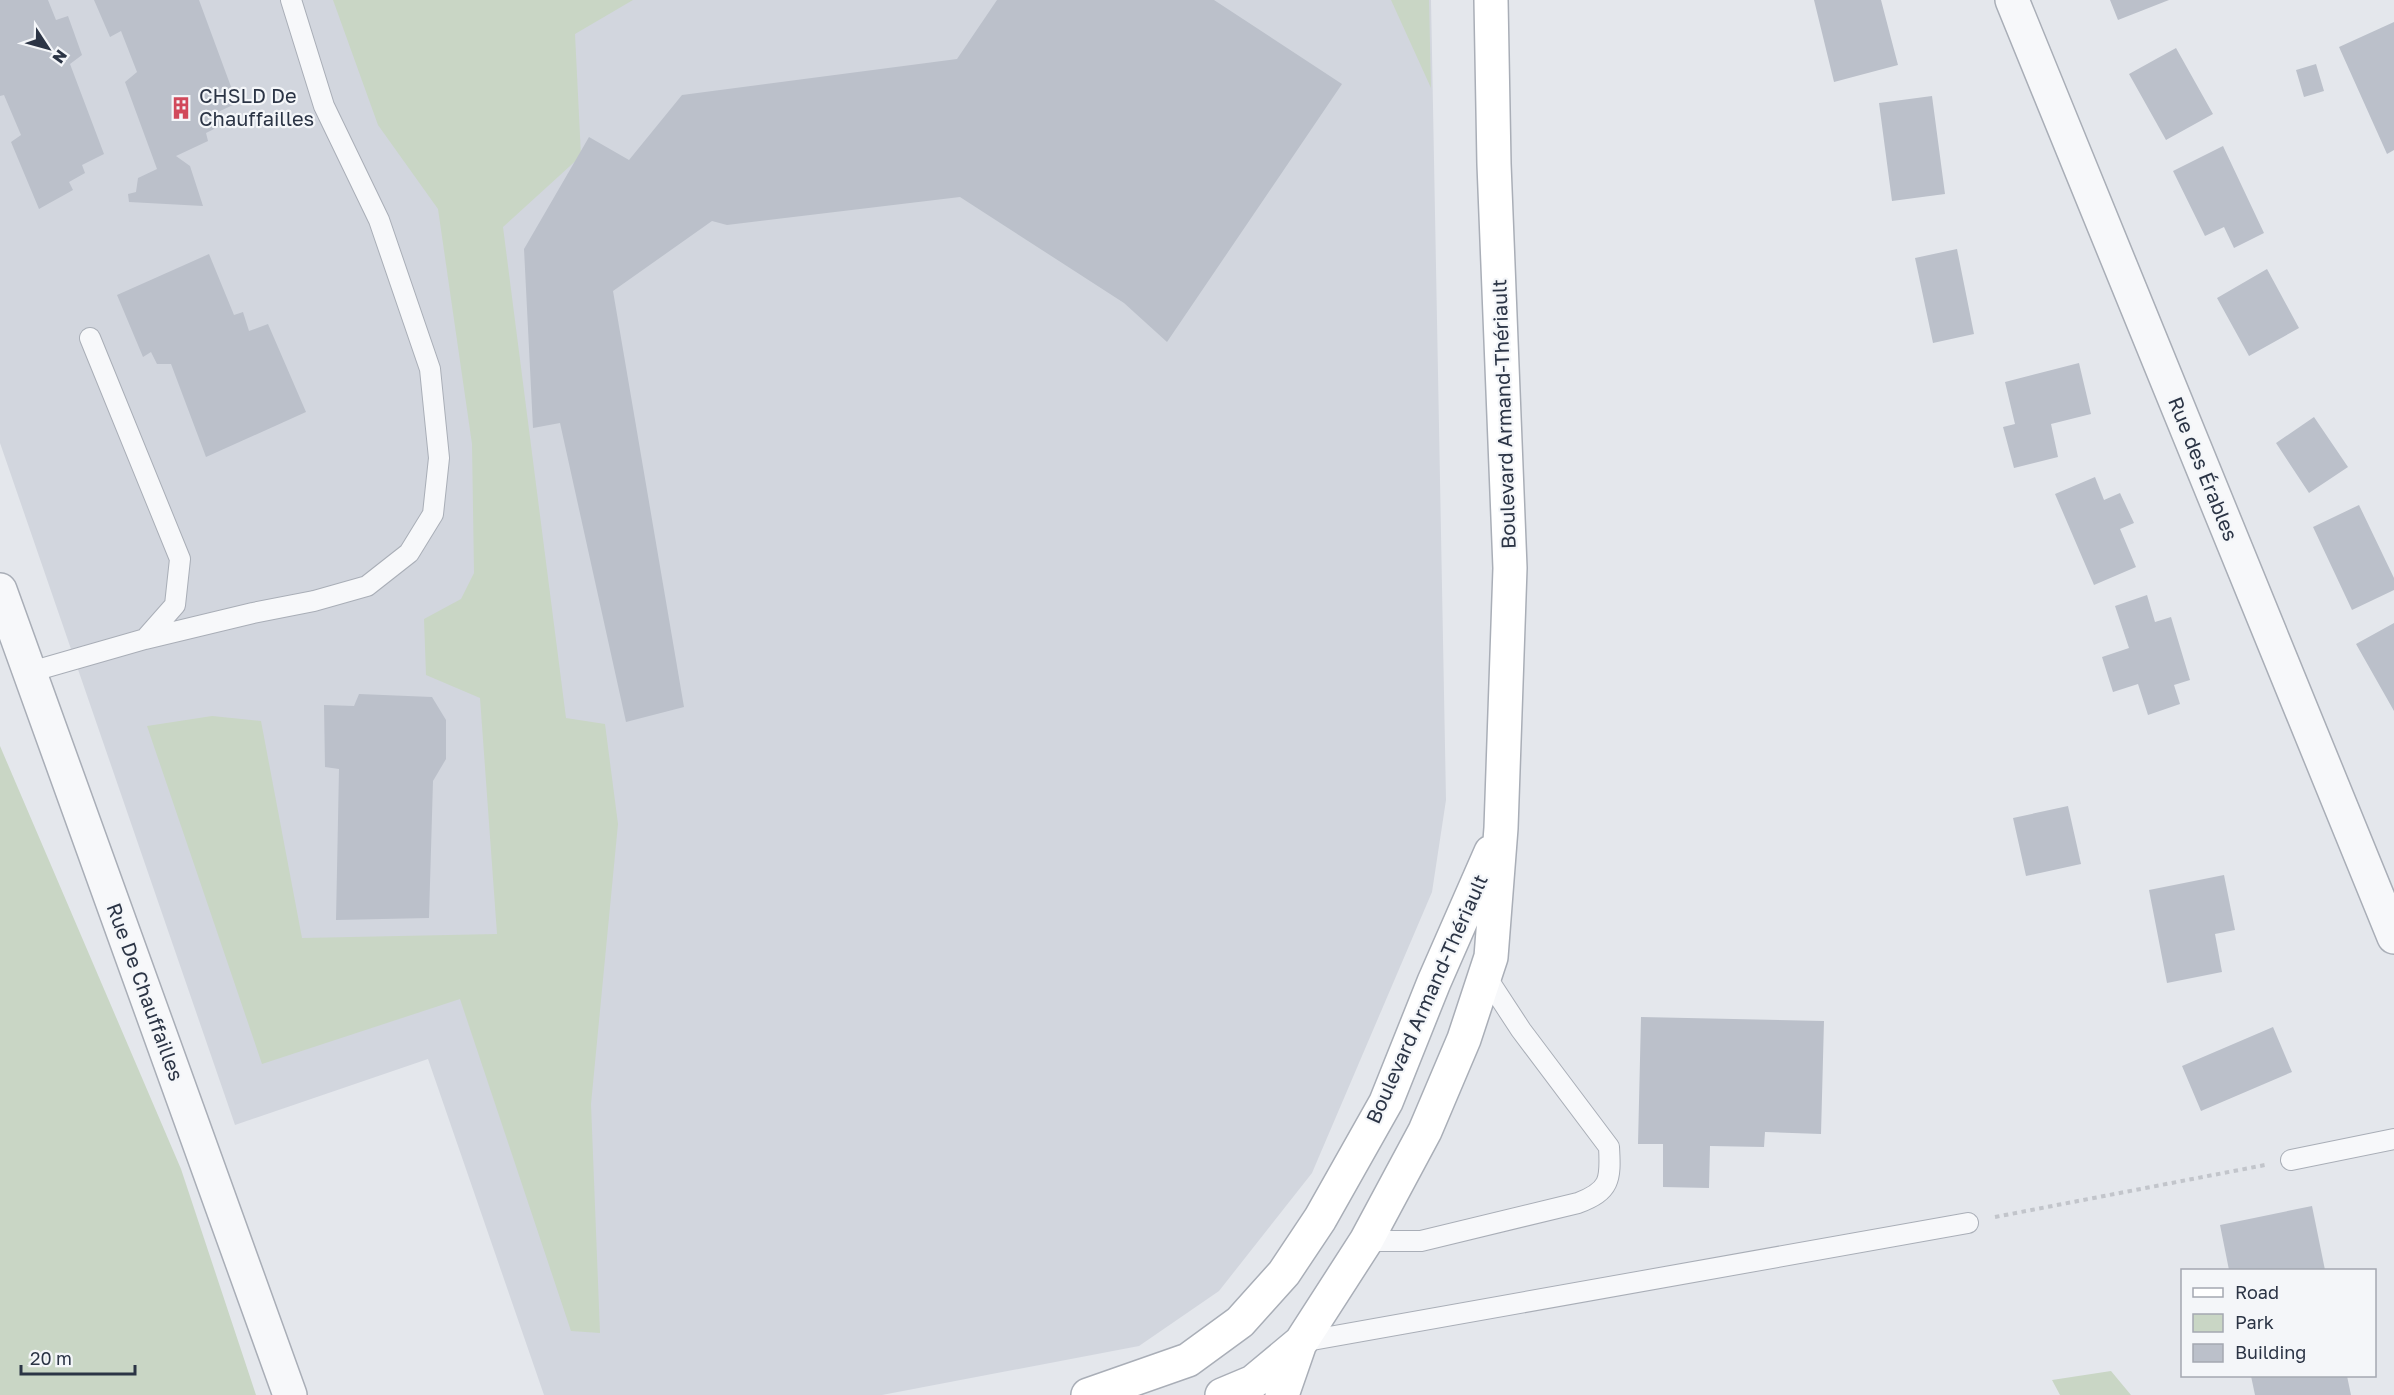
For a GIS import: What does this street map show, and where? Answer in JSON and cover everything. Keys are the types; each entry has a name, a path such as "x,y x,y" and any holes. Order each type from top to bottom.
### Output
{"street":[{"name":"Boulevard Armand-Thériault","path":"1222,1395 1253,1382 1301,1342 1366,1241 1425,1131 1464,1039 1491,957 1502,828 1510,568 1494,164 1491,0"},
{"name":"Rue des Érables","path":"2013,0 2394,937"},
{"name":"Rue De Chauffailles","path":"0,590 290,1395"},
{"name":"Boulevard Armand-Thériault","path":"1102,1393 1188,1360 1240,1322 1284,1273 1320,1219 1386,1102 1434,982 1502,828"},
{"path":"1282,1395 1301,1342"}],"lane":[{"path":"30,672 145,639 314,601 367,586 409,553 434,514 439,458 430,369 378,220 324,106 291,0"},
{"path":"90,338 180,559 175,605 145,639"},
{"path":"1366,1241 1421,1241 1578,1203 1598,1195 1607,1183 1610,1163 1609,1147 1521,1030 1485,975"},
{"path":"2291,1160 2394,1139"},
{"path":"1301,1342 1968,1222"}],"path":[{"path":"1968,1222 2291,1160"}],"shaded area":[{"path":"0,0 1431,0 1446,800 1432,892 1312,1173 1219,1291 1139,1346 882,1395 544,1395 428,1059 235,1125 0,443"}],"green space":[{"path":"333,0 633,0 575,34 581,156 503,227 566,718 605,724 618,824 591,1104 600,1333 571,1331 460,999 262,1064 147,726 212,716 261,721 302,938 497,934 480,698 426,675 424,619 461,599 474,573 472,444 438,209 378,125"},
{"path":"1391,0 1429,0 1431,88"},
{"path":"0,746 181,1169 256,1395 0,1395"},
{"path":"2111,1371 2131,1395 2060,1395 2052,1380"}],"building":[{"path":"0,0 48,0 56,20 68,16 82,55 70,64 104,154 82,165 85,173 69,182 73,190 39,209 11,142 21,135 4,95 0,96"},
{"name":"CHSLD De Chauffailles","path":"94,0 199,0 237,103 216,113 220,126 206,133 208,141 176,156 190,166 203,206 129,202 128,194 136,192 138,178 157,169 125,82 137,72 121,31 110,37"},
{"path":"997,0 1214,0 1342,84 1167,342 1124,303 960,197 727,225 712,221 613,291 684,707 626,722 560,423 533,428 524,249 589,137 629,160 682,95 957,59"},
{"path":"1814,0 1881,0 1898,65 1834,82"},
{"path":"2110,0 2169,0 2118,20"},
{"path":"2394,22 2394,150 2387,154 2339,47"},
{"path":"2176,48 2213,114 2166,140 2129,74"},
{"path":"2316,64 2324,91 2304,97 2296,70"},
{"path":"1932,96 1945,194 1892,201 1879,103"},
{"path":"2223,146 2264,233 2234,248 2224,227 2205,236 2173,171"},
{"path":"1957,249 1974,334 1933,343 1915,258"},
{"path":"209,254 234,315 243,312 249,331 268,324 306,412 206,457 171,364 157,364 151,352 143,357 117,295"},
{"path":"2267,269 2299,328 2249,356 2217,298"},
{"path":"2079,363 2091,414 2051,424 2058,457 2014,468 2003,427 2015,424 2005,382"},
{"path":"2314,417 2348,467 2309,493 2276,443"},
{"path":"2095,477 2104,500 2120,493 2134,523 2120,529 2136,567 2094,585 2055,494"},
{"path":"2359,505 2394,578 2394,590 2352,610 2313,527"},
{"path":"2147,595 2155,622 2171,617 2190,680 2174,685 2180,704 2148,715 2138,684 2113,692 2102,657 2129,648 2115,606"},
{"path":"2394,623 2394,711 2356,644"},
{"path":"359,694 432,697 446,720 446,759 433,781 429,918 336,920 339,769 325,767 324,705 354,706"},
{"path":"2068,806 2081,864 2026,876 2013,818"},
{"path":"2224,875 2235,930 2215,934 2222,972 2167,983 2149,890"},
{"path":"1641,1017 1824,1021 1821,1134 1765,1132 1764,1147 1710,1146 1709,1188 1663,1187 1663,1144 1638,1144"},
{"path":"2273,1027 2292,1072 2201,1111 2182,1066"},
{"path":"2312,1206 2325,1269 2229,1269 2220,1225"},
{"path":"2251,1377 2347,1377 2351,1395 2255,1395"}],"place":[{"name":"CHSLD De Chauffailles","path":"181,108"}]}
